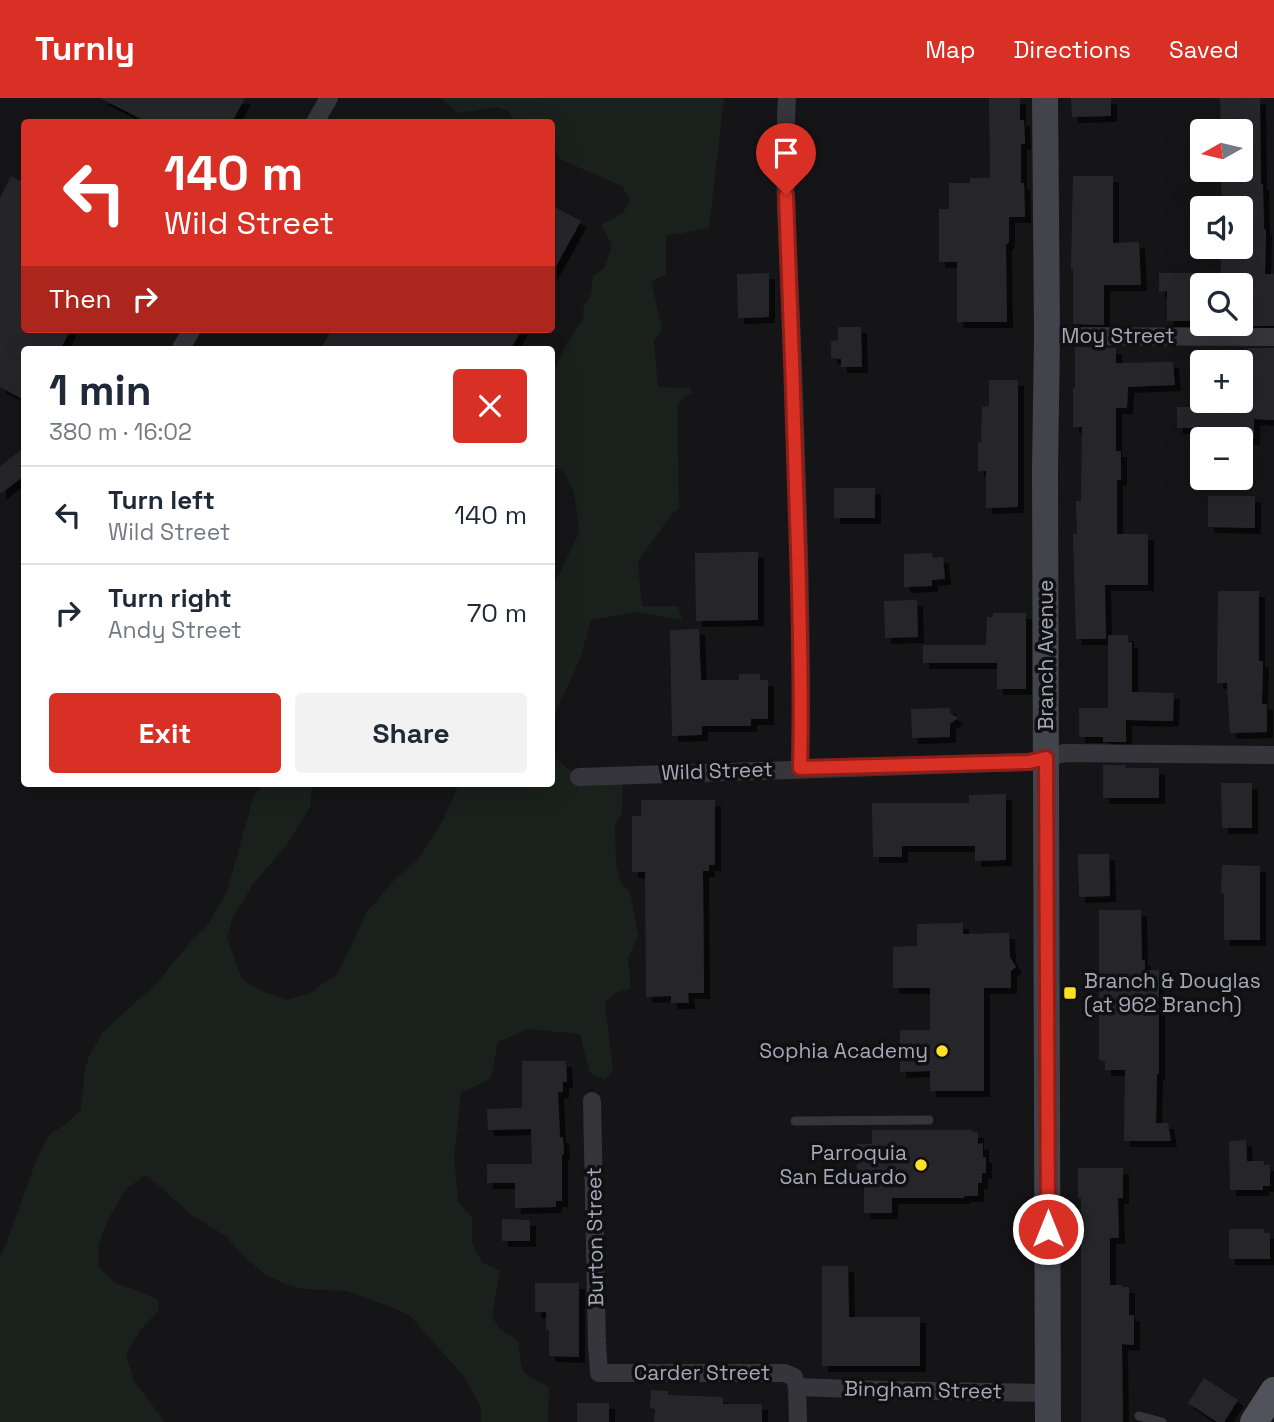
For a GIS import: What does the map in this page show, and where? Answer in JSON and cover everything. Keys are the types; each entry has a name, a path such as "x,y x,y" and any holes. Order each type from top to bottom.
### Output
{"main road":[{"name":"Branch Avenue","path":"1045,98 1048,1422"},
{"path":"1254,1422 1274,1391"}],"street":[{"path":"317,119 329,98"},
{"path":"787,98 784,143 802,702 800,768"},
{"name":"Moy Street","path":"1047,336 1274,337"},
{"name":"Wild Street","path":"579,777 1029,762 1065,753 1274,755"},
{"name":"Burton Street","path":"592,1101 599,1373"},
{"name":"Carder Street","path":"599,1373 785,1373 794,1377 797,1387"},
{"path":"797,1387 798,1422"},
{"name":"Bingham Street","path":"797,1387 1048,1393"}],"lane":[{"path":"795,1121 929,1120"},
{"path":"1139,1416 1162,1422"}],"shaded area":[{"path":"440,98 724,98 709,228 666,236 666,274 651,282 662,328 654,341 658,387 690,388 693,393 677,406 679,509 672,514 638,561 642,606 678,606 682,620 637,612 591,620 580,659 555,714 555,580 579,532 574,492 564,472 555,467 555,367 566,344 583,319 584,305 591,297 593,276 604,268 612,245 601,225 623,213 630,200 622,186 559,159 555,150 555,119 513,119 509,111 496,107 459,113"},
{"path":"555,758 579,777 623,776 622,813 615,825 616,865 621,883 630,892 638,935 628,958 631,989 614,993 605,1003 613,1071 604,1080 590,1073 580,1034 528,1029 498,1042 491,1078 461,1093 454,1156 458,1201 472,1218 472,1243 482,1262 500,1271 492,1316 498,1327 518,1341 520,1360 527,1375 549,1387 548,1422 481,1422 481,1407 463,1375 409,1315 347,1291 304,1289 267,1275 224,1235 192,1215 146,1175 127,1188 108,1219 98,1246 99,1267 115,1283 158,1300 159,1310 141,1329 126,1354 134,1381 165,1422 0,1422 0,1256 37,1158 50,1134 81,1110 85,1068 103,1032 157,983 207,926 227,891 253,798 261,787 312,787 310,807 286,846 253,884 232,919 227,938 242,979 262,991 286,1000 310,993 338,973 367,912 396,878 419,858 443,820 458,787 555,787"}],"building":[{"path":"100,98 245,98 234,119 141,119"},
{"path":"989,98 1020,98 1020,120 1024,120 1025,144 1021,144 1021,183 1024,183 1025,217 1009,217 1009,242 1006,245 1007,322 957,322 957,262 939,262 939,209 949,209 949,183 970,183 970,178 990,178"},
{"path":"1071,98 1111,98 1111,116 1072,117"},
{"path":"1220,98 1260,98 1261,184 1266,229 1265,274 1274,274 1274,326 1253,326 1253,273 1221,273 1221,259 1253,259 1253,196 1222,196 1221,182 1253,182 1253,119 1221,119"},
{"path":"11,176 21,181 21,333 69,333 62,346 21,346 21,398 0,387 0,198"},
{"path":"1073,176 1113,176 1113,243 1139,242 1141,285 1104,285 1104,325 1073,324"},
{"path":"555,207 581,221 555,268"},
{"path":"769,273 769,317 738,318 737,274"},
{"path":"1159,273 1190,273 1190,321 1167,321 1167,291 1159,292"},
{"path":"838,327 861,327 862,367 841,367 841,359 831,358 831,341 838,340"},
{"path":"330,333 520,333 512,346 322,346"},
{"path":"1075,347 1116,348 1116,363 1173,362 1175,385 1128,387 1127,408 1116,408 1116,451 1121,451 1121,480 1117,480 1117,534 1148,534 1148,585 1105,585 1106,639 1076,639 1073,534 1077,534 1076,501 1081,501 1082,427 1073,427"},
{"path":"1274,348 1274,420 1254,419 1254,439 1253,427 1177,428 1177,407 1190,407 1190,413 1253,413 1253,350 1248,350"},
{"path":"989,380 1018,380 1018,507 986,508 986,471 978,471 978,442 981,442 982,407 989,406"},
{"path":"21,450 21,478 0,494 0,466"},
{"path":"834,488 875,488 875,518 834,518"},
{"path":"1208,496 1255,496 1255,528 1208,527"},
{"path":"758,552 758,620 696,621 695,553"},
{"path":"932,553 933,558 943,557 945,579 932,580 932,586 904,587 904,554"},
{"path":"1218,591 1259,591 1259,661 1263,661 1262,704 1267,704 1267,732 1230,733 1227,683 1217,683"},
{"path":"917,600 918,637 885,638 884,601"},
{"path":"993,613 1026,613 1026,689 997,689 997,663 923,663 923,645 986,645 987,617 993,617"},
{"path":"699,629 701,680 739,680 739,674 760,674 760,680 768,680 768,719 751,719 751,726 702,726 702,735 672,736 670,630"},
{"path":"1108,635 1128,635 1128,642 1132,642 1132,692 1174,693 1173,721 1126,720 1126,742 1103,742 1103,737 1079,737 1079,708 1108,708"},
{"path":"950,708 950,713 958,718 950,724 950,737 912,738 911,709"},
{"path":"1103,765 1159,768 1159,798 1103,798"},
{"path":"1221,783 1252,783 1252,828 1222,828"},
{"path":"1006,794 1006,860 975,861 975,846 902,846 902,857 873,857 872,803 969,803 969,795"},
{"path":"641,800 715,800 715,865 709,865 709,871 703,871 704,993 688,993 689,1003 671,1003 671,996 646,997 645,872 632,872 632,816 641,816"},
{"path":"1078,854 1109,854 1110,896 1079,897"},
{"path":"1222,865 1260,866 1260,940 1224,940"},
{"path":"1099,910 1141,910 1142,960 1145,960 1145,970 1159,970 1156,1123 1168,1123 1171,1141 1124,1141 1125,1070 1105,1070 1105,1061 1099,1060"},
{"path":"963,923 963,934 1009,933 1010,957 1016,967 1011,971 1011,988 984,988 984,1091 930,1091 930,1071 900,1072 900,1030 930,1030 930,988 893,988 893,947 917,946 917,924"},
{"path":"522,1061 566,1061 567,1082 563,1082 563,1092 558,1092 560,1137 563,1137 564,1154 562,1201 556,1201 556,1207 515,1208 515,1183 487,1183 487,1164 532,1164 531,1129 488,1130 487,1109 522,1108"},
{"name":"Parroquia San Eduardo","path":"872,1130 978,1132 978,1144 983,1143 983,1157 986,1157 986,1173 982,1173 982,1183 978,1183 978,1196 892,1198 892,1213 864,1213 864,1184 857,1184 857,1144 872,1144"},
{"path":"1246,1140 1247,1161 1264,1161 1264,1165 1270,1165 1270,1186 1263,1186 1263,1190 1230,1190 1229,1141"},
{"path":"1078,1168 1123,1168 1123,1198 1118,1198 1119,1238 1110,1238 1110,1285 1129,1287 1129,1315 1134,1315 1134,1345 1122,1344 1123,1422 1081,1422 1081,1198 1078,1198"},
{"path":"502,1219 530,1220 530,1241 502,1241"},
{"path":"1229,1229 1264,1229 1264,1233 1270,1233 1270,1259 1229,1259"},
{"path":"822,1266 848,1266 849,1317 920,1317 920,1366 822,1366"},
{"path":"535,1283 579,1283 579,1357 549,1356 546,1312 535,1312"},
{"path":"1204,1378 1238,1400 1224,1422 1217,1422 1188,1403"},
{"path":"651,1390 668,1391 668,1395 723,1397 723,1404 762,1404 762,1422 654,1422 655,1409 650,1408"},
{"path":"577,1403 609,1403 609,1422 577,1422"}],"place":[{"name":"Branch & Douglas (at 962 Branch)","path":"1070,993"},
{"name":"Sophia Academy","path":"942,1051"},
{"name":"Parroquia San Eduardo","path":"921,1165"}],"route":[{"path":"786,195 802,702 800,768 1029,762 1046,758 1048,1229"}]}
